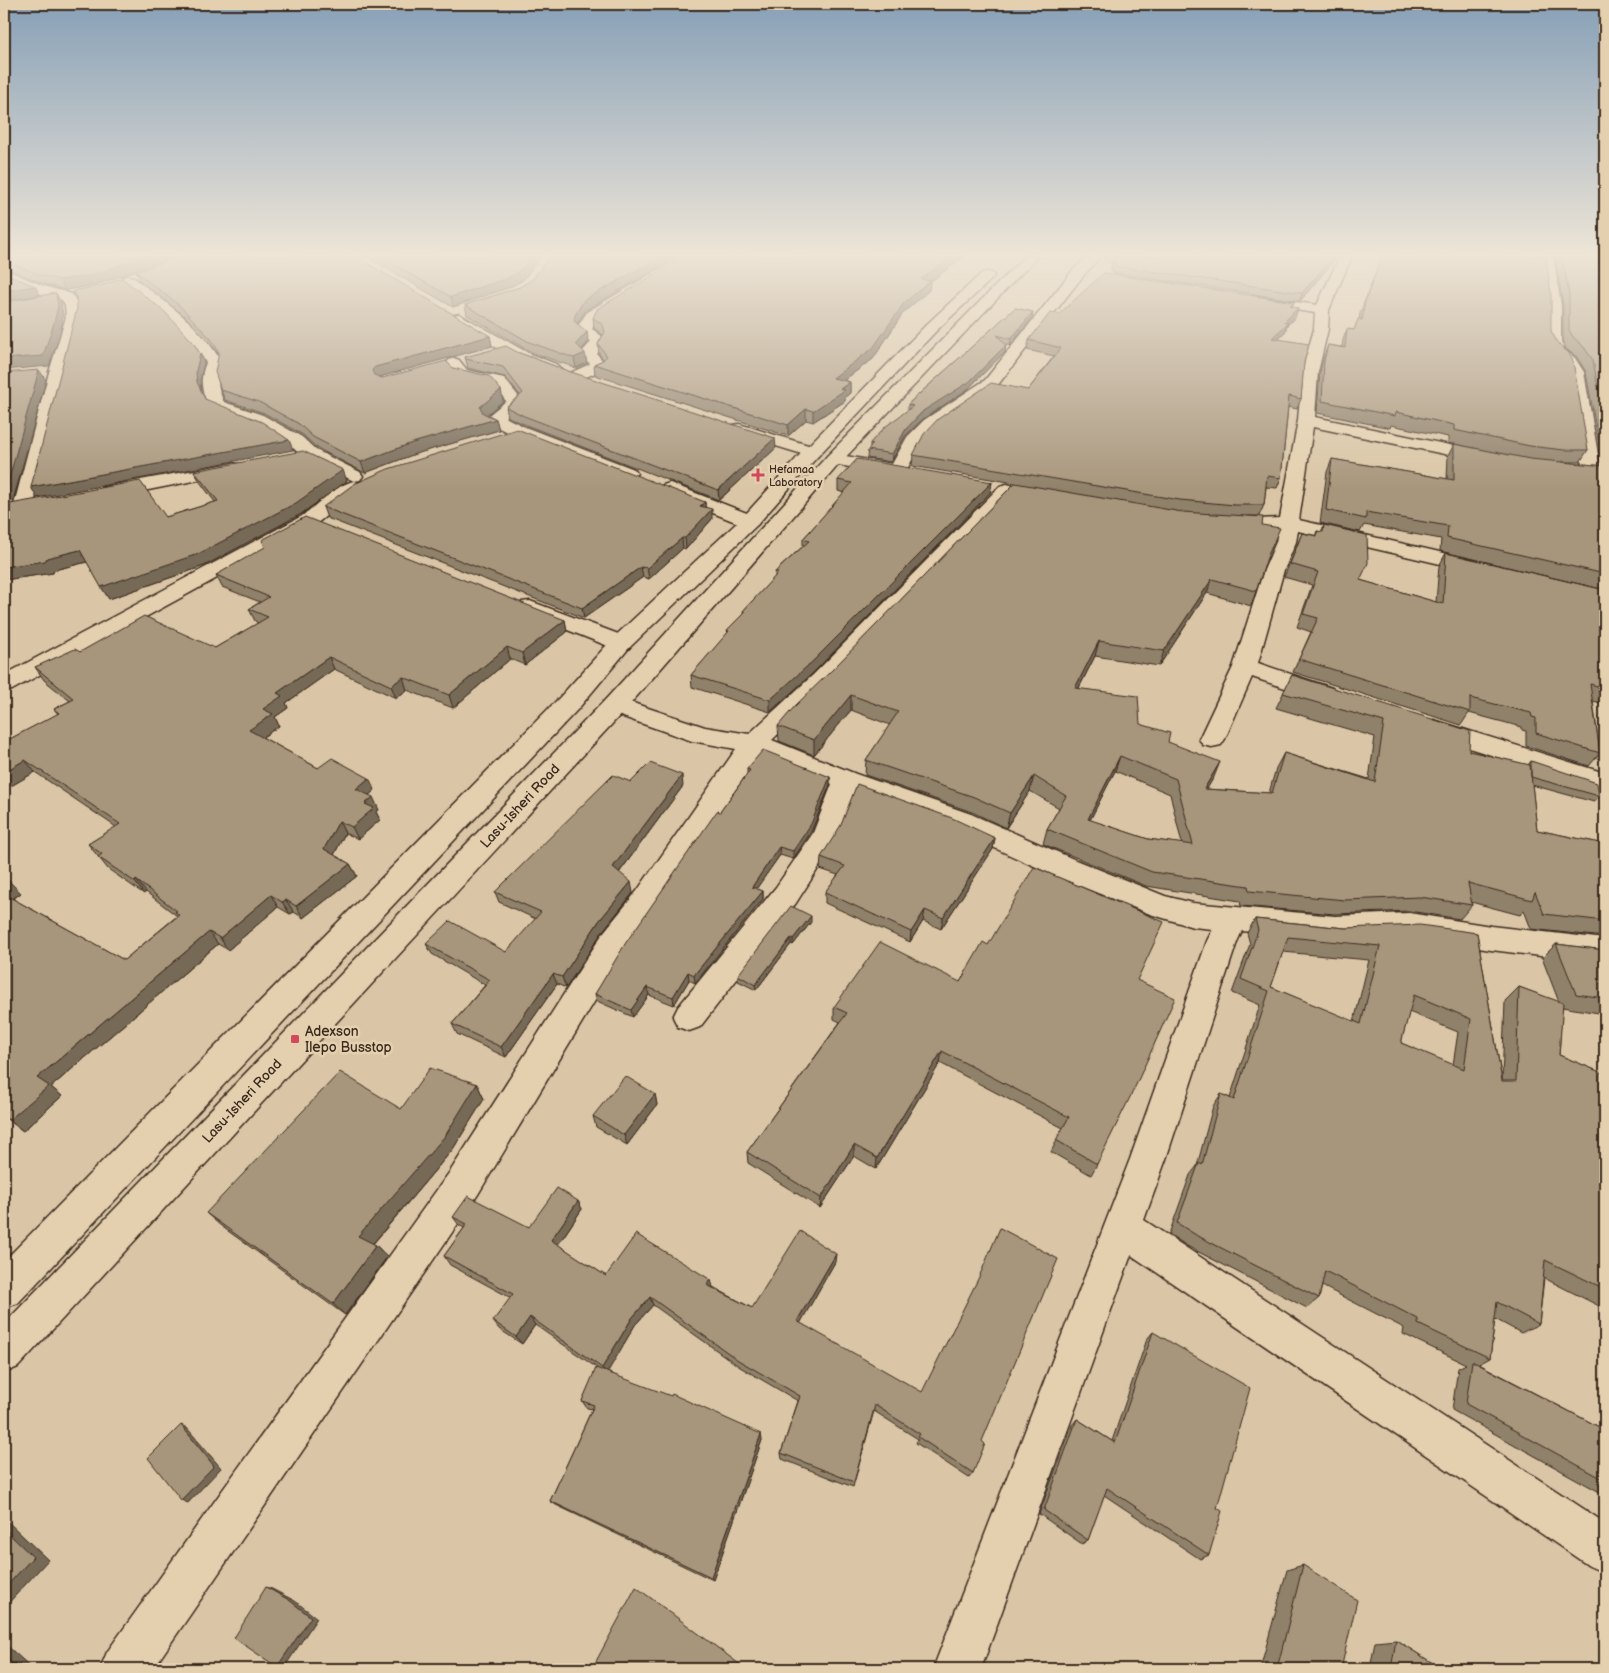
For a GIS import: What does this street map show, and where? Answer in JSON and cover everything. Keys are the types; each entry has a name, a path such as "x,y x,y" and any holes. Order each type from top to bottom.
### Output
{"street":[{"path":"23,508 68,334"},
{"path":"4,686 318,523 335,498 369,480 310,454 296,441 257,419 217,405 208,388 209,373 214,363 212,357 194,334"},
{"path":"486,334 525,357 598,383"},
{"path":"576,376 599,366 588,354 598,343 598,340 589,334"},
{"name":"Lasu-Isheri Road","path":"4,1289 570,703 621,644 750,521 823,456 940,334"},
{"path":"898,471 913,441 930,424 991,383 1030,334"},
{"path":"1212,740 1245,667 1274,570 1286,542 1287,523 1306,420 1310,372 1320,334"},
{"path":"1554,334 1554,342 1559,352 1570,361 1576,372 1594,470"},
{"path":"491,353 510,348"},
{"path":"436,368 472,358"},
{"path":"454,363 462,374 498,381 515,402 493,418 518,431 750,521"},
{"path":"39,374 57,372"},
{"path":"1306,420 1504,461"},
{"path":"720,423 823,456 919,474"},
{"path":"490,441 518,431"},
{"path":"291,457 310,454"},
{"name":"Lasu-Isheri Road","path":"4,1353 615,705 692,618 823,456"},
{"path":"90,495 253,464"},
{"path":"124,1669 464,1183 614,942 648,899 754,743 822,679 1006,490"},
{"path":"4,512 42,504"},
{"path":"1212,523 1252,526 1287,523 1500,572"},
{"path":"514,600 621,644"},
{"path":"658,609 692,618"},
{"path":"1245,667 1349,700"},
{"path":"615,705 701,735 754,743 846,780 961,821 1068,869 1160,906 1193,915 1335,928 1409,925 1491,938 1605,950"},
{"path":"1416,722 1605,782"},
{"path":"689,1017 786,895 825,836 846,780"},
{"path":"957,1669 1148,1159 1222,941 1234,919"},
{"path":"1122,1228 1605,1550"}],"building":[{"path":"4,334 50,334 43,356 4,359"},
{"path":"70,334 186,334 200,354 196,371 197,382 205,399 262,422 289,440 31,487"},
{"path":"206,334 487,334 490,336 375,367 372,370 374,375 382,378 446,361 453,368 489,376 501,390 480,407 483,413 496,419 412,443 361,462 313,437 299,424 259,402 221,390 215,372 219,352"},
{"path":"515,334 585,334 576,344 585,353 574,358 529,342"},
{"path":"604,334 883,334 873,348 833,378 850,382 840,389 845,390 813,411 806,409 788,425 594,364 607,356 598,344"},
{"path":"986,334 1015,334 1011,339 997,335 1006,345 969,382 923,411 906,429 892,454 868,450 873,444 870,443 885,427 913,406 908,404"},
{"path":"1034,334 1276,334 1272,338 1309,344 1304,362 1301,399 1289,396 1281,478 1267,476 1264,505 1235,505 1180,500 913,455 924,434 938,419 991,383 1028,390 1061,348 1029,340"},
{"path":"1346,334 1553,334 1559,345 1569,353 1573,361 1588,450 1564,450 1530,446 1454,430 1454,425 1396,412 1395,416 1322,401 1324,361 1328,345 1345,348"},
{"path":"1571,334 1605,334 1605,427 1593,360 1583,346"},
{"path":"506,346 568,371 775,438 718,490 524,416 506,407 523,393 503,367 466,359 465,357"},
{"path":"39,370 6,490 4,490 4,373"},
{"path":"517,429 705,502 700,506 712,509 685,538 682,538 647,568 641,567 582,608 323,507 354,484 388,469"},
{"path":"1454,444 1530,459 1605,466 1605,574 1447,538 1448,526 1366,512 1366,519 1326,510 1332,459 1454,480"},
{"path":"303,451 343,470 296,503 198,554 101,587 80,550 47,558 45,561 4,567 4,505 140,481 166,517 218,501 194,471"},
{"path":"857,459 992,482 813,661 770,700 691,675 729,631 727,630 745,612 743,611 778,573 775,572 809,541 803,539 852,483 838,480"},
{"path":"1015,483 1182,512 1263,517 1262,525 1280,528 1268,555 1256,591 1212,579 1164,651 1099,641 1075,688 1138,696 1140,724 1170,733 1168,742 1220,762 1204,789 1272,793 1284,753 1375,782 1384,722 1283,693 1292,675 1470,731 1469,751 1530,765 1537,830 1605,844 1605,921 1544,914 1535,892 1532,900 1468,883 1472,905 1420,897 1345,900 1249,891 1248,886 1152,872 1047,829 1066,796 1034,776 1010,813 974,797 866,760 898,712 851,695 814,740 778,726 795,706","holes":["1120,756 1176,779 1193,845 1148,839 1088,819"]},
{"path":"305,517 565,620 522,653 507,647 449,695 403,677 391,686 329,657 277,693 282,696 263,709 273,714 249,730 318,768 332,758 369,778 356,789 373,797 365,804 374,808 352,827 339,821 324,849 350,864 296,906 286,900 282,902 271,895 220,938 209,932 37,1078 49,1086 9,1120 4,1117 4,894 124,960 179,915 175,912 177,911 136,880 135,882 98,857 102,854 88,844 120,824 25,760 4,772 4,742 59,713 54,709 74,699 35,667 75,649 80,652 144,616 215,648 268,617 249,609 269,597 216,575 265,547 262,540"},
{"path":"1324,525 1367,535 1368,563 1360,580 1443,604 1446,553 1605,590 1605,688 1590,684 1600,753 1536,733 1536,718 1532,717 1531,713 1470,698 1470,712 1299,659 1318,618 1303,614 1318,572 1290,564 1302,533 1317,536 1317,531 1323,532"},
{"path":"763,750 830,777 811,824 793,851 779,847 752,887 763,891 694,975 688,972 673,997 647,987 631,1010 595,994 625,944 717,811 720,812 750,770 747,769"},
{"path":"1531,761 1597,783 1599,796 1531,777"},
{"path":"650,763 682,775 613,867 631,882 599,921 562,977 553,974 501,1047 452,1024 490,980 426,944 450,921 506,952 541,912 495,892 613,775 631,782"},
{"path":"857,784 952,818 995,838 943,918 925,910 911,932 825,892 845,866 821,857 841,825"},
{"path":"1034,867 1164,922 1137,980 1175,998 1136,1085 1097,1164 1056,1140 1069,1117 942,1051 877,1158 854,1145 821,1198 747,1152 847,1013 834,1007 880,942 960,982 983,942 988,945"},
{"path":"4,877 9,881 4,885"},
{"path":"791,906 811,916 793,939 791,938 755,985 738,975"},
{"path":"1255,919 1345,928 1420,925 1477,933 1502,1081 1516,1081 1519,987 1563,1003 1559,1055 1605,1074 1605,1289 1545,1260 1539,1324 1497,1302 1490,1358 1418,1324 1418,1319 1325,1271 1319,1298 1196,1235 1177,1223 1199,1163 1202,1165 1221,1094 1234,1100 1269,991 1241,979 1258,930","holes":["1288,937 1380,946 1361,1024 1271,987","1414,995 1471,1019 1464,1069 1401,1043"]},
{"path":"1556,944 1605,950 1605,998 1576,994"},
{"path":"430,1068 477,1084 445,1136 358,1236 376,1245 333,1304 206,1213 340,1072 401,1109"},
{"path":"625,1076 655,1094 624,1135 593,1116"},
{"path":"557,1188 578,1201 551,1240 606,1276 636,1234 711,1280 707,1285 752,1308 800,1231 836,1254 797,1321 922,1392 979,1277 1000,1228 1058,1259 982,1441 985,1444 973,1473 918,1437 920,1434 875,1405 854,1482 781,1453 800,1396 738,1360 650,1297 632,1318 602,1368 530,1317 516,1337 493,1321 513,1294 444,1256 467,1224 453,1217 468,1196 529,1227"},
{"path":"1153,1332 1250,1388 1217,1508 1222,1511 1209,1555 1107,1488 1088,1540 1044,1510 1077,1419 1115,1443"},
{"path":"1472,1361 1605,1430 1605,1480 1466,1404"},
{"path":"596,1368 671,1396 672,1394 761,1434 711,1577 550,1501 594,1405 582,1401"},
{"path":"181,1425 214,1466 181,1500 148,1458"},
{"path":"4,1529 33,1557 4,1589"},
{"path":"1303,1565 1357,1600 1341,1669 1277,1669"},
{"path":"266,1587 289,1600 311,1617 277,1667 234,1638"},
{"path":"636,1587 746,1669 599,1669 594,1665"},
{"path":"1396,1640 1442,1669 1391,1669"},
{"path":"4,1656 18,1669 4,1669"}],"place":[{"name":"Hefamaa Laboratory","path":"758,475"},
{"name":"Adexson Ilepo Busstop","path":"295,1039"}]}
